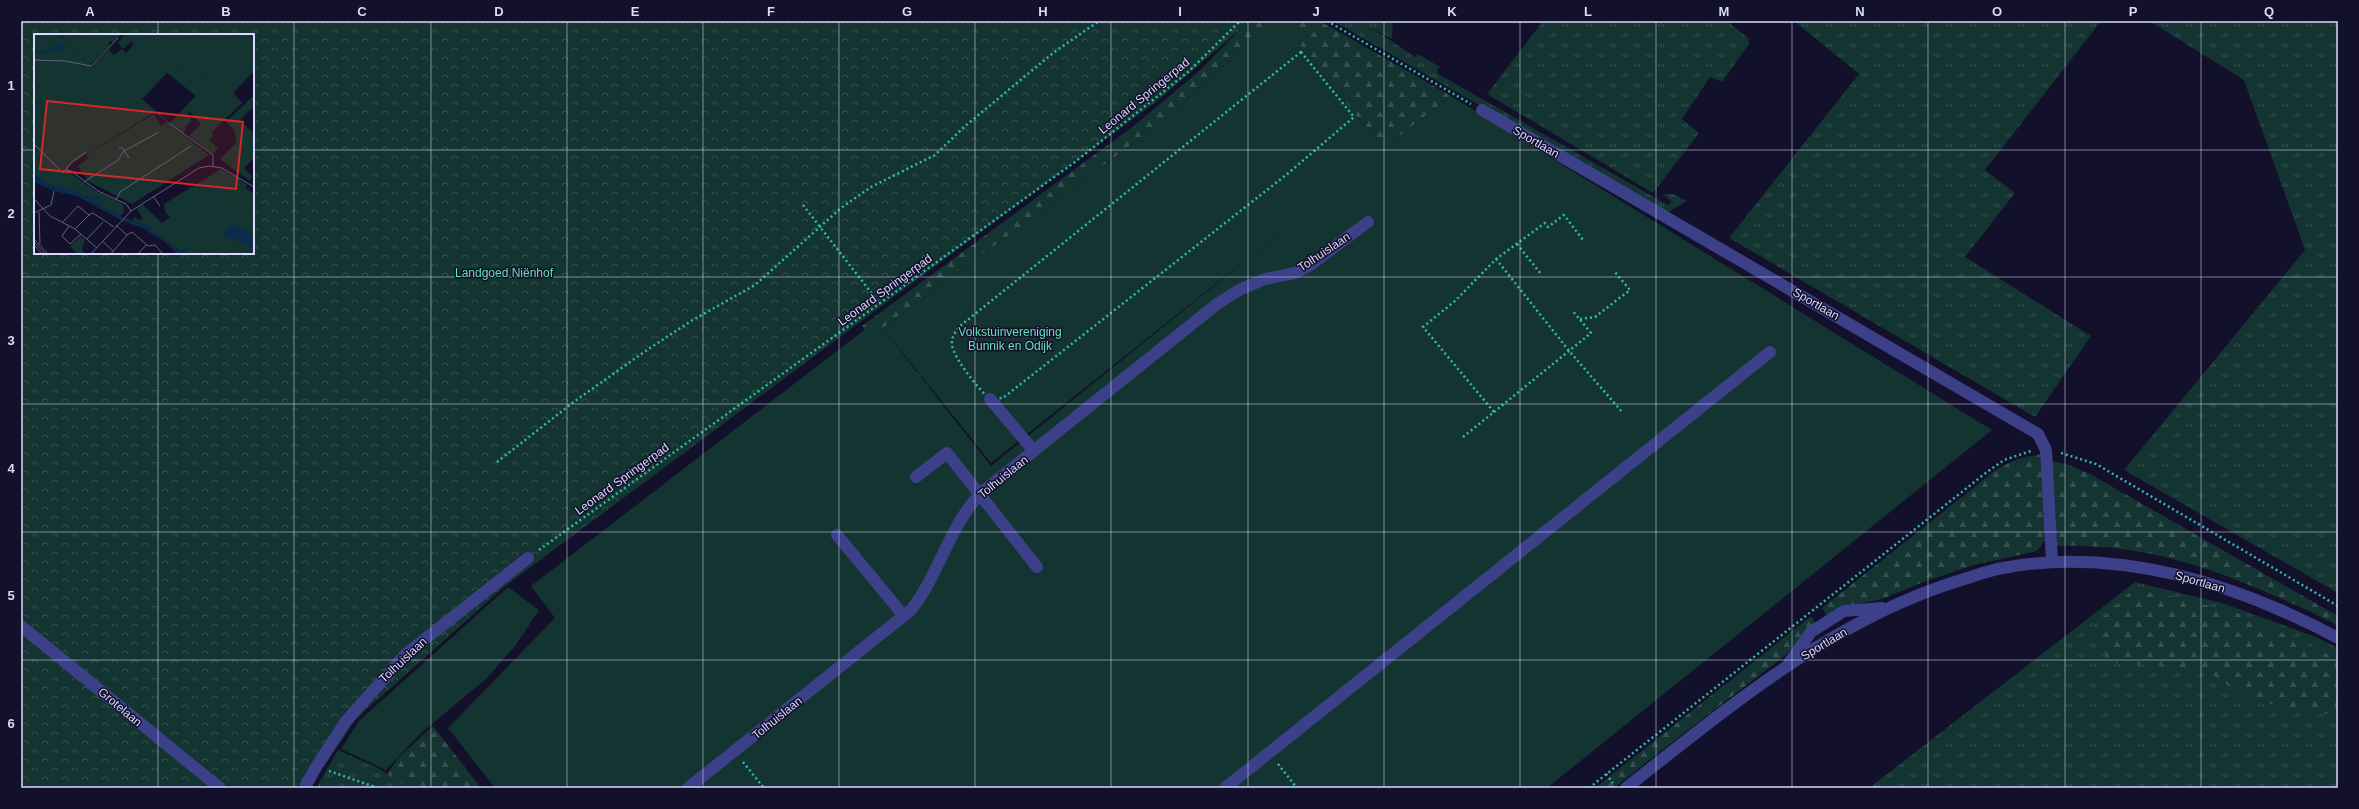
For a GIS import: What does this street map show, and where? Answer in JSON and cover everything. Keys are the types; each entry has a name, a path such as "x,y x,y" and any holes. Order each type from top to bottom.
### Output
{"street":[{"name":"Sportlaan","path":"1482,110 2038,434 2046,450 2052,561"},
{"name":"Tolhuislaan","path":"688,788 904,616 921,598 966,513 981,494 1217,304 1239,290 1265,279 1295,273 1309,266 1368,222"},
{"path":"1225,788 1770,352"},
{"path":"990,399 1034,452"},
{"path":"916,477 947,453 981,494 1037,567"},
{"path":"837,535 904,616"},
{"name":"Tolhuislaan","path":"307,788 316,767 346,721 406,654 528,558"},
{"name":"Sportlaan","path":"1626,788 1716,716 1786,667 1832,638 1889,607 1944,585 2002,568 2052,561 2106,562 2160,571 2205,582 2250,597 2338,638"},
{"path":"1786,667 1811,632 1844,612 1889,607"},
{"name":"Grotelaan","path":"21,626 220,788"}],"path":[{"path":"497,462 575,401 647,350 691,322 755,285 819,226 871,187 935,155 964,127 1053,53 1099,21"},
{"name":"Leonard Springerpad","path":"528,558 1118,130 1208,54 1240,21"},
{"path":"1327,21 1482,110"},
{"path":"1301,52 1354,117 1286,175 1003,398 990,399 983,394 956,355 952,345 954,334 960,326 1301,52"},
{"path":"802,205 880,304"},
{"path":"1494,412 1423,327 1455,301 1496,260 1545,224 1548,227 1564,215 1583,240"},
{"path":"1517,244 1541,274"},
{"path":"1496,260 1570,352 1624,413"},
{"path":"1580,319 1595,317 1630,290 1614,271"},
{"path":"1463,437 1570,352 1591,333 1572,310"},
{"path":"735,751 764,788"},
{"path":"1269,752 1298,788"},
{"path":"316,767 378,788"}],"green space":[{"name":"Landgoed Niënhof","path":"21,21 1250,21 1157,101 504,587 356,719 309,788 21,788"},
{"path":"1249,21 1272,21 1161,123 883,328 993,470 931,419 862,326 1135,125 1198,72"},
{"name":"Volkstuinvereniging Bunnik en Odijk","path":"1272,21 1292,21 1308,34 1299,44 1383,149 1451,96 1992,430 1547,788 495,788 448,728 555,618 531,586 876,321 991,466 1283,230 991,463 883,328 1161,123"},
{"path":"1292,21 1320,21 1451,96 1383,149 1299,44 1308,34"},
{"path":"1333,21 1393,21 1392,39 1372,28 1415,57 1418,54 1440,67 1437,70 1438,74 1668,205 1672,202 1663,194 1673,194 1687,201 1667,213"},
{"path":"1543,21 1727,21 1749,39 1749,44 1722,82 1710,77 1682,119 1699,133 1653,193 1487,94"},
{"path":"1794,21 2101,21 1985,170 2015,193 1965,257 2091,336 2035,417 1729,238 1859,74"},
{"path":"2149,21 2338,21 2338,593 2124,470 2305,250 2244,80"},
{"path":"2041,454 2046,539 2037,551 1974,565 1926,581 1882,599 1842,607 1827,616 1822,608 1997,469 2017,459"},
{"path":"2052,461 2066,464 2090,474 2338,615 2338,626 2306,610 2248,585 2195,565 2142,552 2114,548 2057,546"},
{"path":"2135,582 2222,603 2316,637 2338,648 2338,788 1869,788"},
{"path":"508,587 539,610 516,645 487,678 420,734 386,770 341,749 359,721"},
{"path":"2133,590 2171,596 2241,614 2338,659 2338,716 2249,700 2206,670 2108,662 2096,624"},
{"path":"1811,616 1816,624 1806,631 1791,650 1782,658 1614,788 1595,788"},
{"path":"433,726 481,788 409,788 387,774 399,757"},
{"path":"338,750 378,768 409,788 335,786 318,788 318,785"}]}
